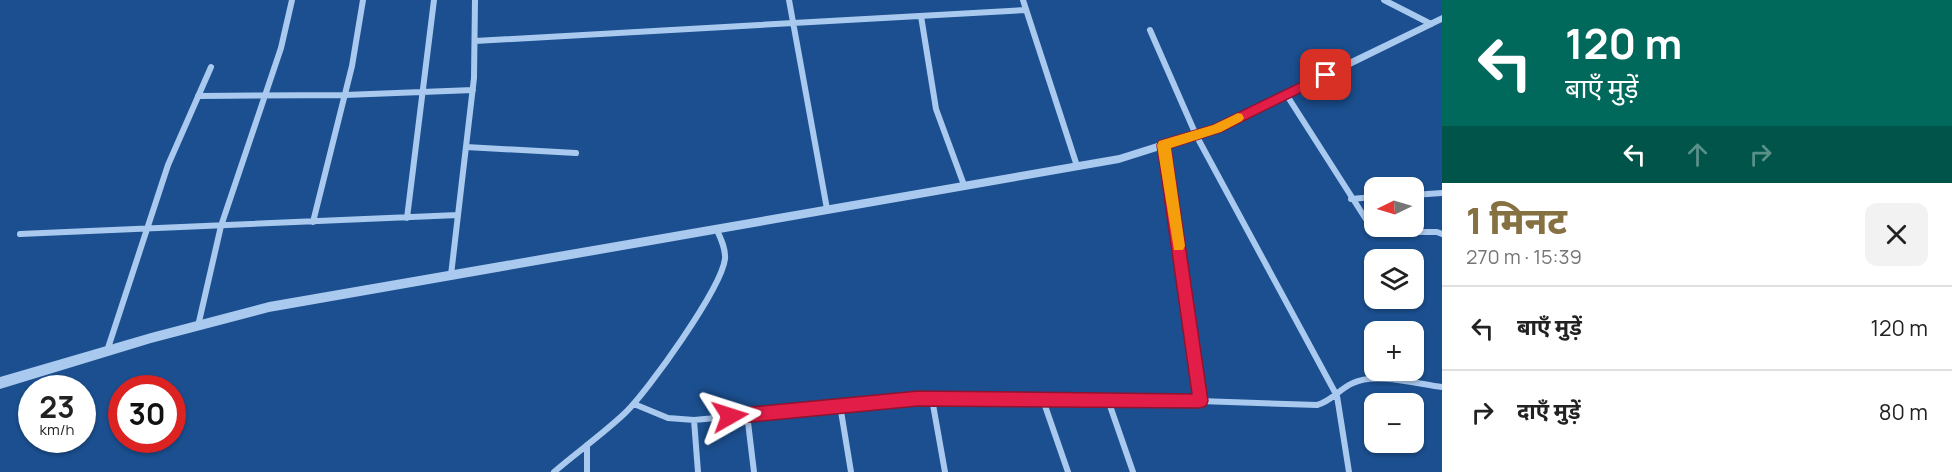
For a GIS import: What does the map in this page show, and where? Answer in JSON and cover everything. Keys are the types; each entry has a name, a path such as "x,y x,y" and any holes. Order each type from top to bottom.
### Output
{"street":[{"path":"198,326 221,226 281,48 292,0"},
{"path":"313,222 345,94 363,0"},
{"path":"407,218 434,0"},
{"path":"451,275 473,90 475,0"},
{"path":"789,0 827,209"},
{"path":"1023,0 1077,166"},
{"path":"1384,0 1431,24"},
{"path":"475,41 1026,10"},
{"path":"921,16 936,109 964,185"},
{"path":"0,383 269,307 1119,159 1217,128 1442,18"},
{"path":"1150,30 1196,135 1337,396 1349,472"},
{"path":"107,351 168,165 212,67"},
{"path":"198,96 473,90"},
{"path":"1286,94 1369,224 1384,232 1437,232 1442,234"},
{"path":"1164,145 1200,401"},
{"path":"466,147 576,153"},
{"path":"1424,194 1442,193"},
{"path":"1351,199 1364,198"},
{"path":"20,234 458,215"},
{"path":"554,472 634,404 700,307 724,266 724,248 716,228"},
{"path":"634,404 668,418 694,420 840,405 932,399 1200,401 1317,405 1330,402 1353,382 1366,379 1442,387"},
{"path":"932,399 945,472"},
{"path":"1043,400 1068,472"},
{"path":"1108,400 1133,472"},
{"path":"840,405 851,472"},
{"path":"747,414 754,472"},
{"path":"694,420 698,472"},
{"path":"587,445 587,472"}],"slow traffic":[{"path":"1178,246 1164,145 1217,128 1238,118"}],"route":[{"path":"730,416 918,399 1200,401 1164,145 1217,128 1326,75"}]}
